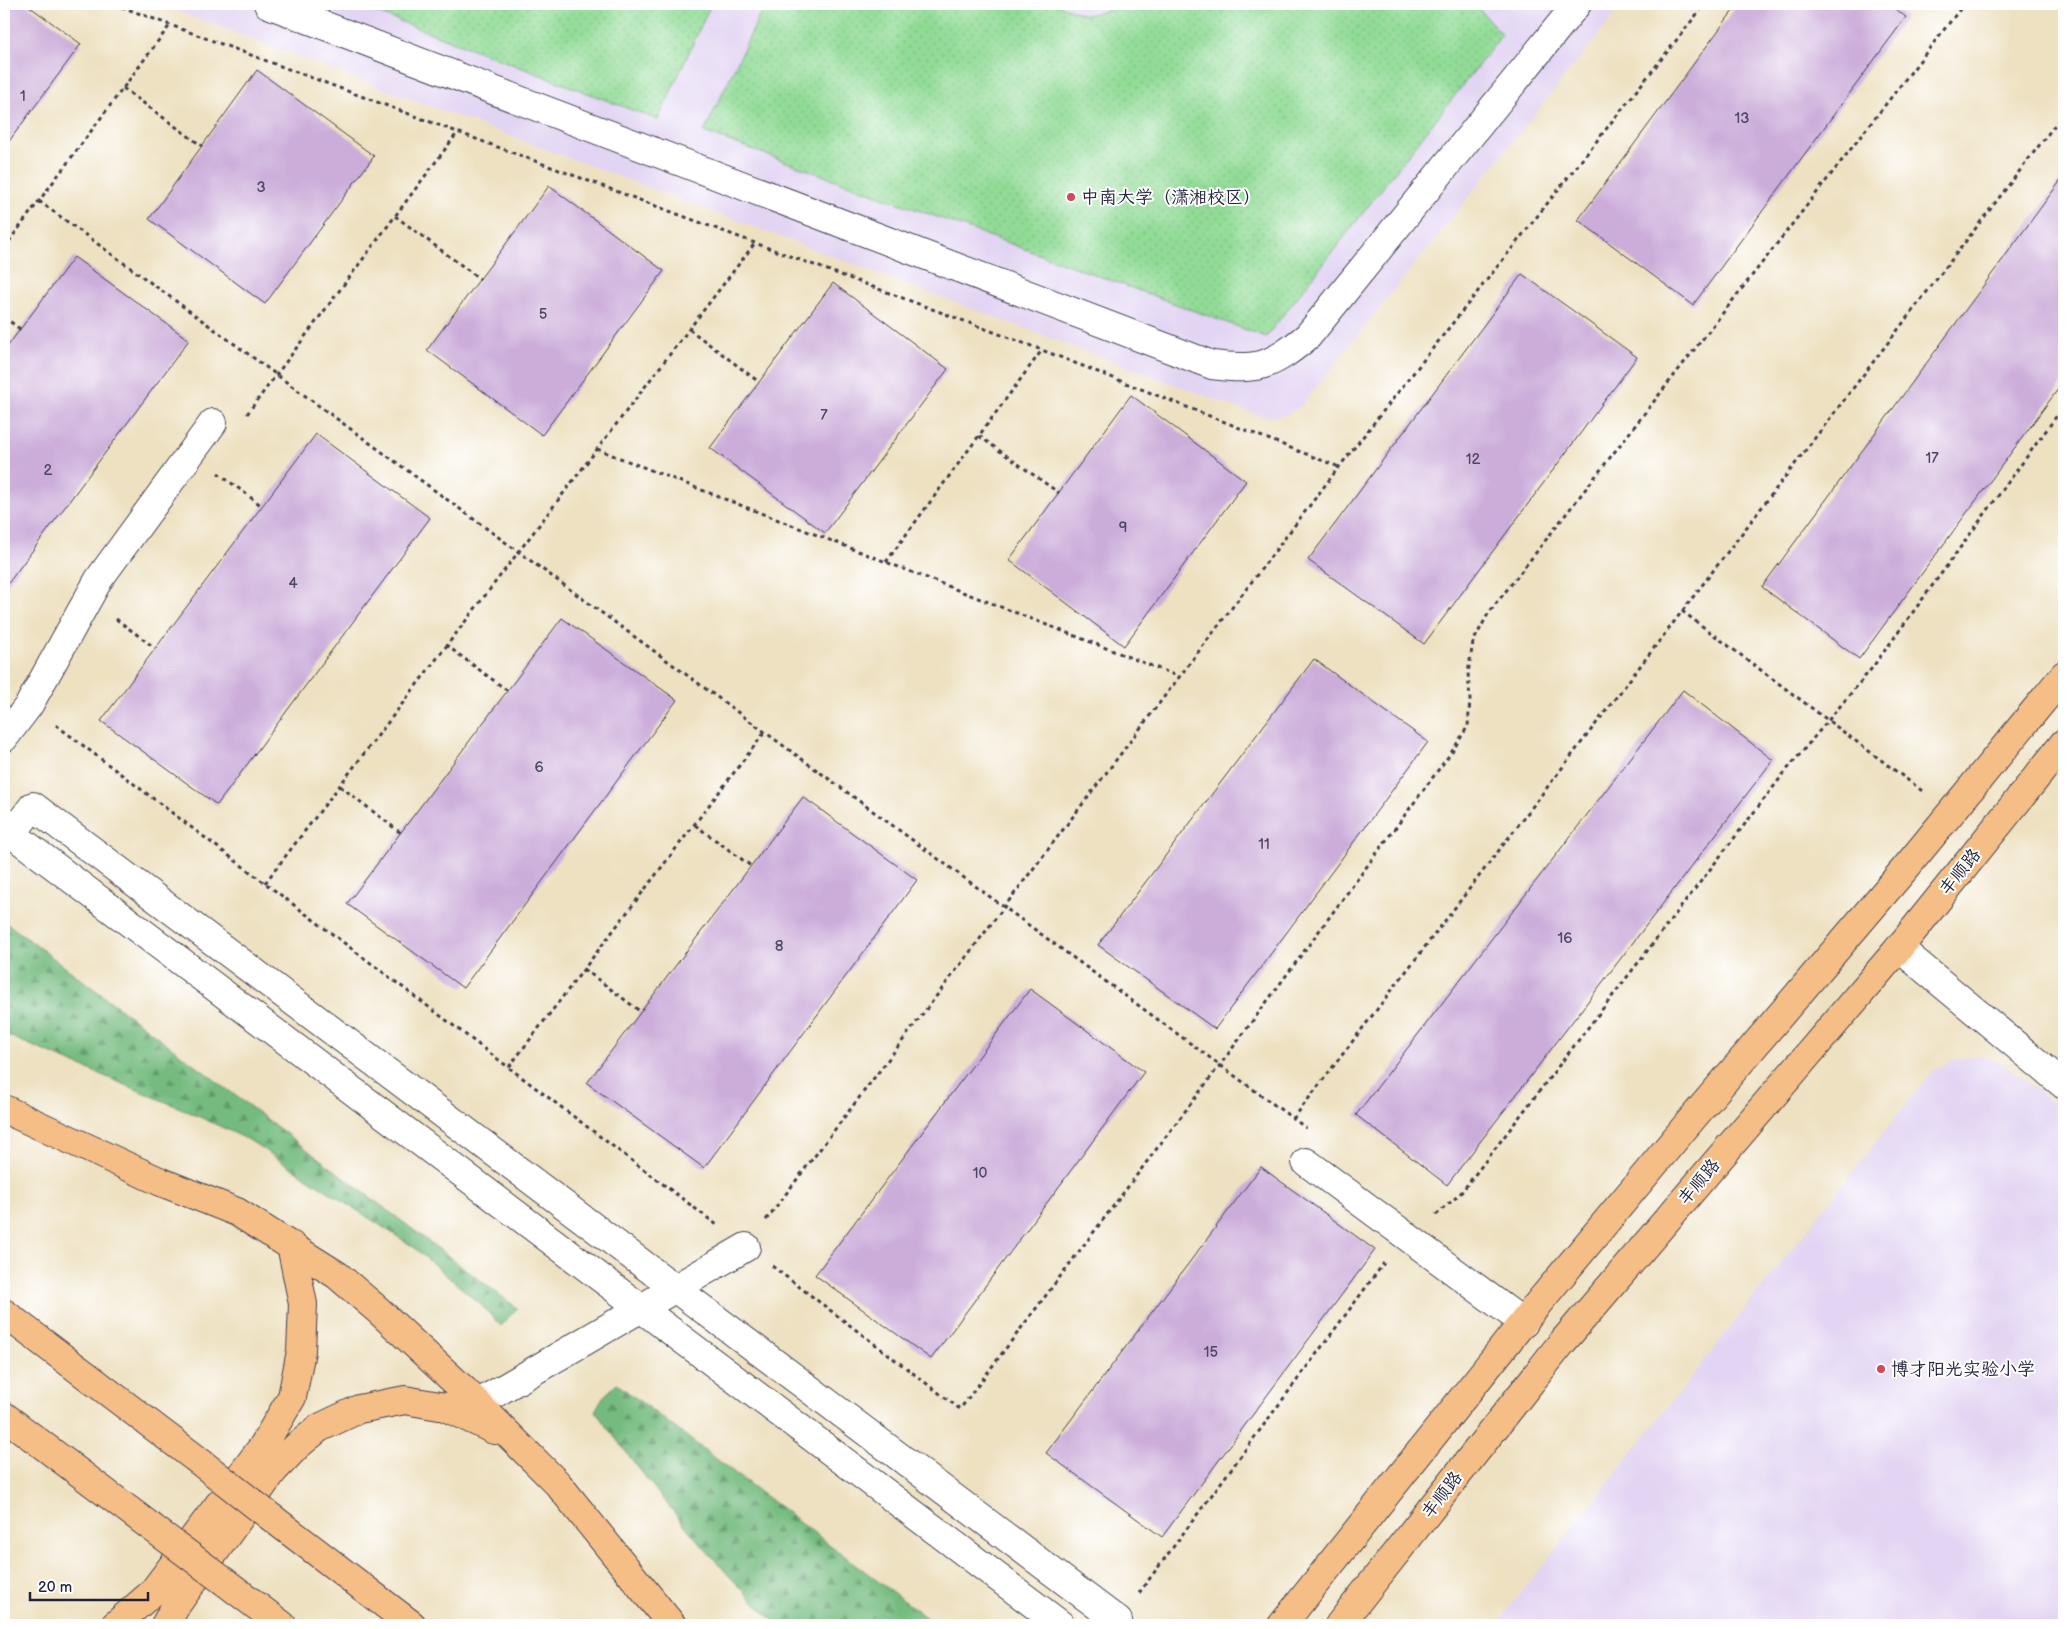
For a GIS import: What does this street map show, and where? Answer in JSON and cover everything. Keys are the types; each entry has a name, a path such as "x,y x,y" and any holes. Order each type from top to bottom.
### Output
{"main road":[{"path":"1282,1625 1524,1322 1686,1126 1951,813 2064,675"},
{"name":"丰顺路","path":"1339,1625 1560,1345 1899,948 2064,744"},
{"path":"4,1109 161,1182 237,1212 337,1275 379,1310 558,1484 672,1625"},
{"path":"115,1625 152,1593 263,1446 292,1397 301,1351 303,1304 291,1245"},
{"path":"4,1313 412,1625"},
{"path":"165,1625 177,1604 274,1470 296,1446 319,1428 359,1409 405,1400 445,1407 488,1427 522,1449"},
{"path":"4,1416 282,1625"}],"street":[{"path":"268,4 1212,365 1240,368 1264,365 1282,356 1308,336 1577,4"},
{"path":"4,738 29,705 99,579 213,423"},
{"path":"1061,1625 12,834 33,806 1117,1623"},
{"path":"1899,948 2064,1085"},
{"path":"1306,1162 1524,1322"},
{"path":"477,1404 746,1247"}],"path":[{"path":"114,4 1042,350 1339,467"},
{"path":"746,1247 1339,467 1705,4"},
{"path":"29,705 960,1409 1220,1064 1447,758 1468,726 1470,700 1468,673 1473,642 1488,614 1964,4"},
{"path":"4,248 170,25"},
{"path":"123,88 202,146"},
{"path":"1293,1119 2064,113"},
{"path":"39,201 1308,1130"},
{"path":"395,216 480,279"},
{"path":"265,883 755,243"},
{"path":"4,317 20,329"},
{"path":"689,329 760,382"},
{"path":"886,562 1042,350"},
{"path":"1117,1623 1388,1258 1460,1194 1785,772 1872,668 2064,406"},
{"path":"979,436 1059,493"},
{"path":"597,449 1180,677"},
{"path":"216,471 262,506"},
{"path":"1682,611 1951,813"},
{"path":"109,614 155,648"},
{"path":"446,645 508,691"},
{"path":"510,1067 766,732"},
{"path":"340,786 401,833"},
{"path":"695,825 751,866"},
{"path":"584,969 641,1012"}],"shaded area":[{"name":"中南大学（潇湘校区）","path":"158,4 1623,4 1301,406 1287,415 1271,417 1254,414"},
{"name":"博才阳光实验小学","path":"1979,1055 2006,1065 2064,1112 2064,1625 1496,1625 1932,1071 1954,1060"}],"green space":[{"path":"355,4 711,4 658,120"},
{"path":"765,4 1056,4 1085,15 1136,4 1475,4 1502,35 1266,337 704,132"},
{"path":"4,921 517,1308 501,1326 480,1304 412,1246 249,1140 185,1110 4,1034"},
{"path":"617,1384 936,1625 778,1625 705,1549 595,1411 603,1397"}],"building":[{"path":"4,4 26,4 81,44 4,148"},
{"path":"1738,4 1888,4 1906,17 1693,305 1578,220"},
{"path":"257,70 374,156 265,304 149,219"},
{"path":"2064,176 2064,381 1859,659 1762,587"},
{"path":"549,186 664,271 542,435 427,350"},
{"path":"74,257 189,340 4,589 4,351"},
{"path":"1522,274 1637,357 1424,644 1308,560"},
{"path":"833,283 948,369 825,533 710,448"},
{"path":"1131,395 1246,481 1124,646 1009,560"},
{"path":"316,434 430,518 217,805 101,721"},
{"path":"562,618 677,700 463,988 347,904"},
{"path":"1314,659 1428,742 1215,1029 1098,945"},
{"path":"1683,690 1773,760 1447,1185 1356,1115"},
{"path":"803,797 917,880 704,1168 587,1083"},
{"path":"1030,989 1144,1072 931,1359 815,1275"},
{"path":"1261,1167 1375,1250 1162,1537 1046,1453"}],"place":[{"name":"中南大学（潇湘校区）","path":"1071,197"},
{"name":"博才阳光实验小学","path":"1881,1369"}]}
